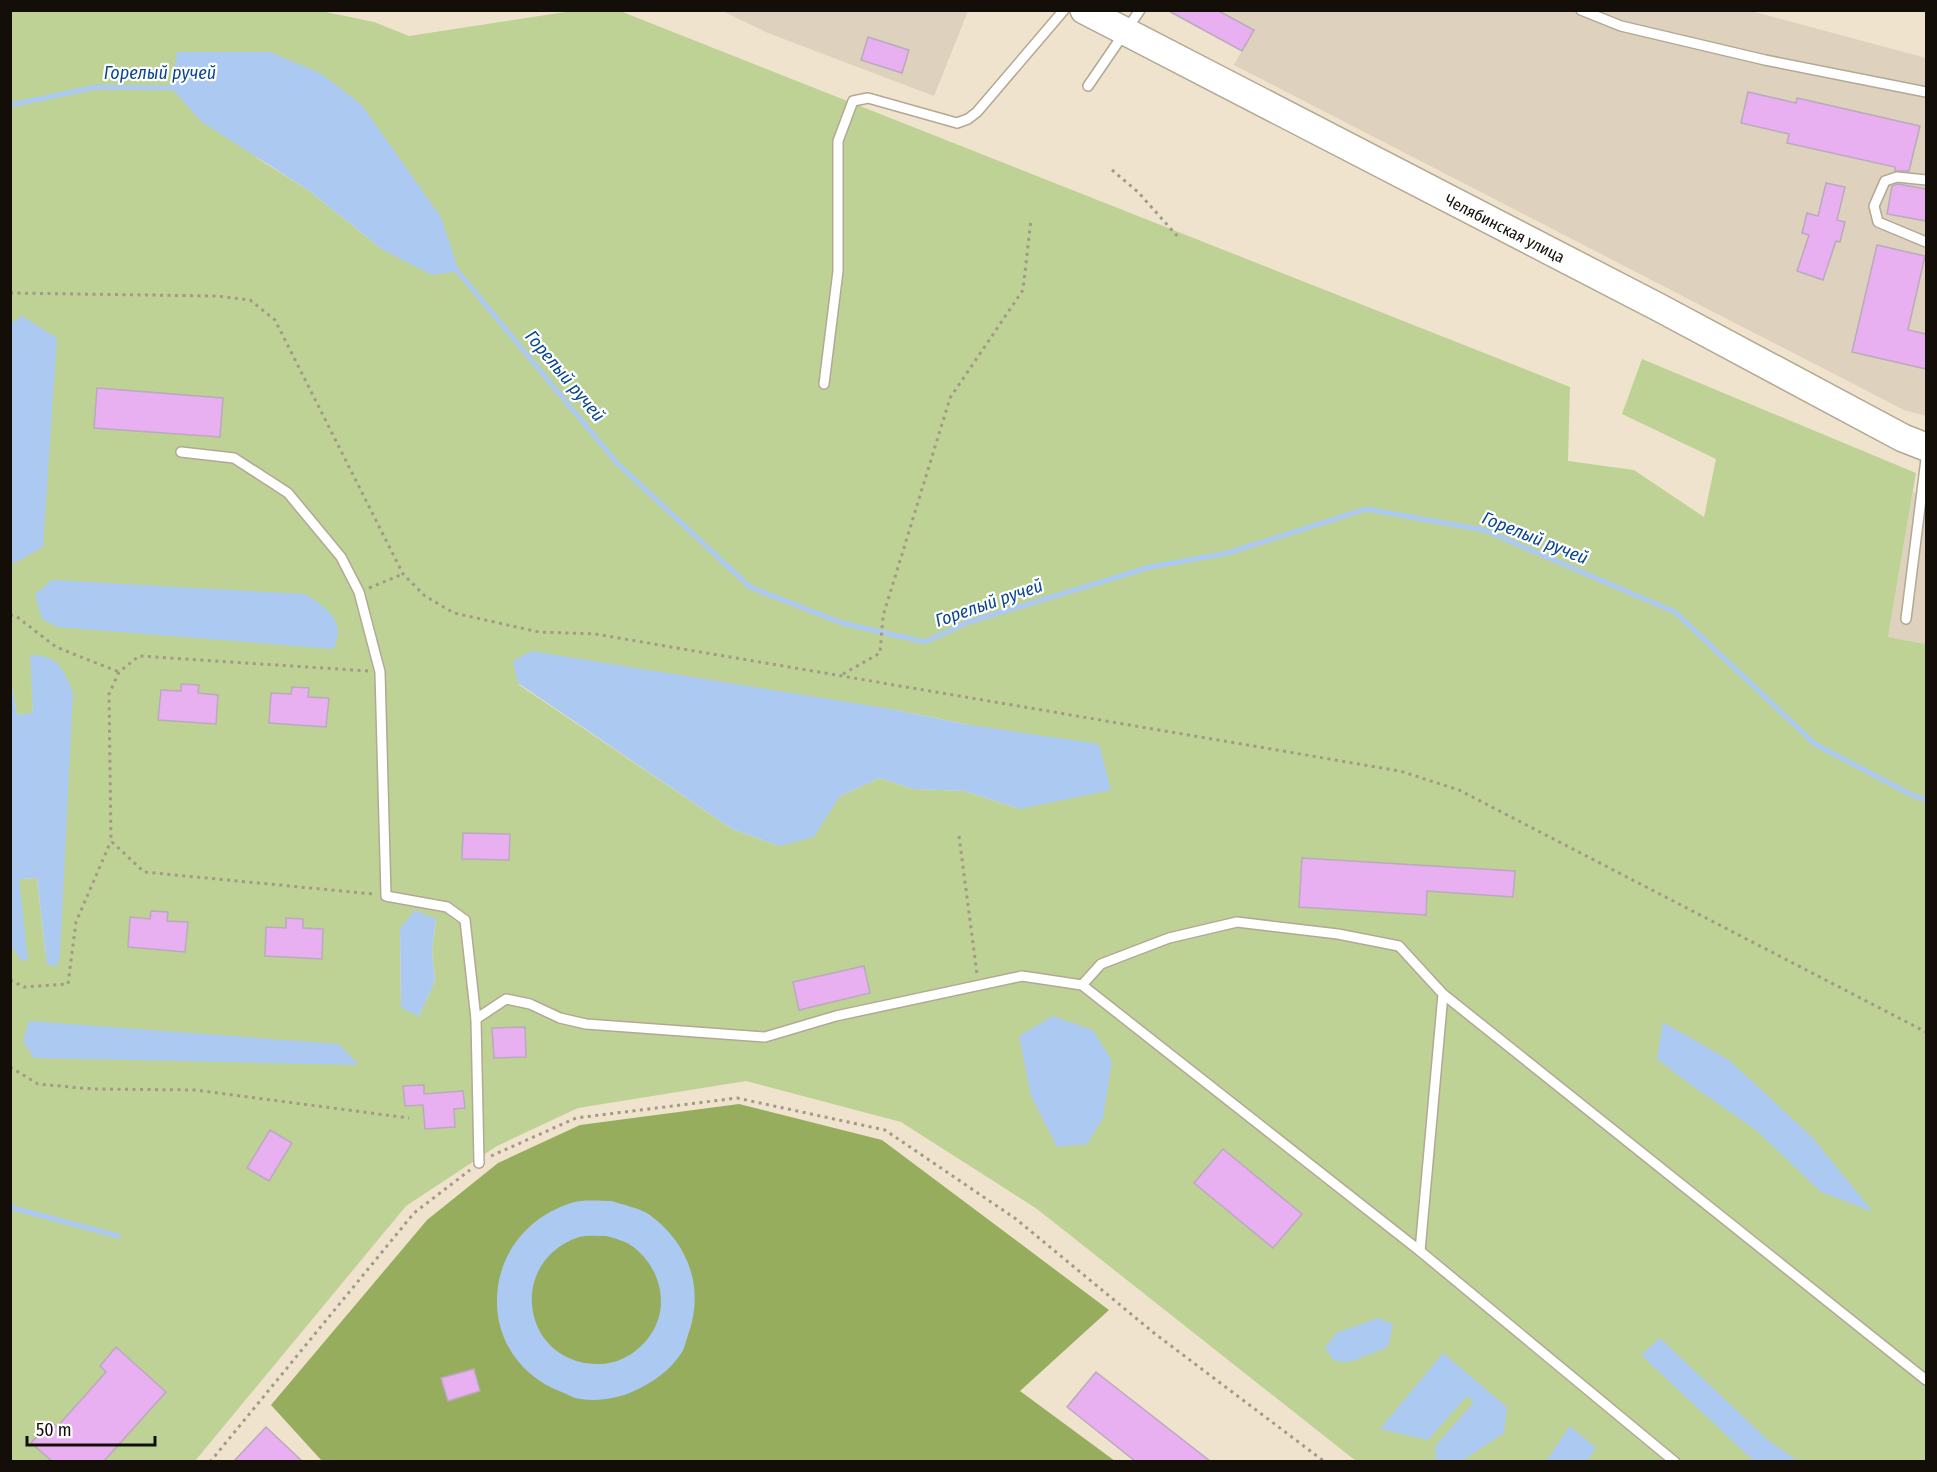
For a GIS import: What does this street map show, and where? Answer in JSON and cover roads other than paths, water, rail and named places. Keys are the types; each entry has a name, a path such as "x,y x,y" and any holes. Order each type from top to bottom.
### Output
{"street":[{"name":"Челябинская улица","path":"1084,10 1660,308 1903,438 1926,447"}],"lane":[{"path":"824,384 838,271 838,141 853,101 868,98 957,123 968,119 977,112 1064,10"},
{"path":"1088,86 1140,10"},
{"path":"1581,10 1621,26 1732,52 1926,92"},
{"path":"1926,180 1897,177 1885,181 1874,206 1878,222 1926,242"},
{"path":"181,452 234,458 288,493 341,557 359,592 380,672 386,896 447,907 465,920 476,1019 479,1163"},
{"path":"1906,619 1926,459"},
{"path":"1082,985 1101,964 1169,938 1237,922 1338,934 1399,946 1443,994 1926,1380"},
{"path":"476,1019 506,999 530,1004 561,1018 586,1024 765,1037 836,1016 1022,976 1082,985 1420,1251 1675,1461"},
{"path":"1420,1251 1443,994"}],"water":[{"path":"177,52 270,52 320,73 361,104 441,217 459,271 432,275 383,250 308,190 202,122 171,88"},
{"path":"22,316 57,338 43,547 15,563 10,560 10,324"},
{"path":"52,580 305,594 332,616 338,631 337,639 333,649 57,627 42,619 35,594"},
{"path":"531,651 891,709 970,725 1099,744 1111,790 1020,809 964,791 913,789 880,778 840,796 814,837 779,846 732,829 518,683 513,661"},
{"path":"30,655 48,658 59,665 73,693 60,956 57,966 47,965 37,878 19,879 28,961 20,959 11,946 11,681 17,715 33,713"},
{"path":"415,910 436,919 432,950 435,981 419,1016 401,1008 400,928"},
{"path":"1053,1016 1093,1030 1112,1061 1103,1118 1087,1144 1057,1147 1031,1096 1019,1036"},
{"path":"29,1021 339,1044 359,1065 34,1058 23,1041"},
{"path":"1663,1022 1729,1060 1813,1138 1873,1212 1821,1192 1756,1130 1657,1059"},
{"path":"612,1201 650,1215 675,1240 684,1254 694,1284 693,1318 682,1352 667,1370 654,1380 622,1396 601,1400 579,1399 533,1376 512,1353 500,1326 497,1296 503,1267 517,1241 540,1218 571,1203","holes":["606,1236 623,1241 641,1254 655,1275 661,1298 657,1323 641,1346 623,1359 602,1364 575,1360 554,1349 540,1332 533,1311 533,1289 540,1268 555,1250 579,1237"]},
{"path":"1378,1318 1393,1324 1388,1347 1350,1362 1334,1361 1325,1348 1336,1333"},
{"path":"1660,1338 1768,1440 1798,1461 1754,1461 1641,1355"},
{"path":"1443,1353 1507,1407 1504,1433 1463,1460 1436,1461 1435,1446 1474,1402 1467,1396 1428,1440 1380,1429"},
{"path":"1570,1426 1596,1448 1587,1461 1546,1461"}],"waterway":[{"name":"Горелый ручей","path":"10,105 96,87 177,88"},
{"name":"Горелый ручей","path":"455,268 617,463 750,587 842,623 925,642 966,623 1150,567 1228,553 1366,509 1484,530 1675,612 1815,744 1912,795 1926,800"},
{"path":"10,1204 13,1208 118,1236"}]}
